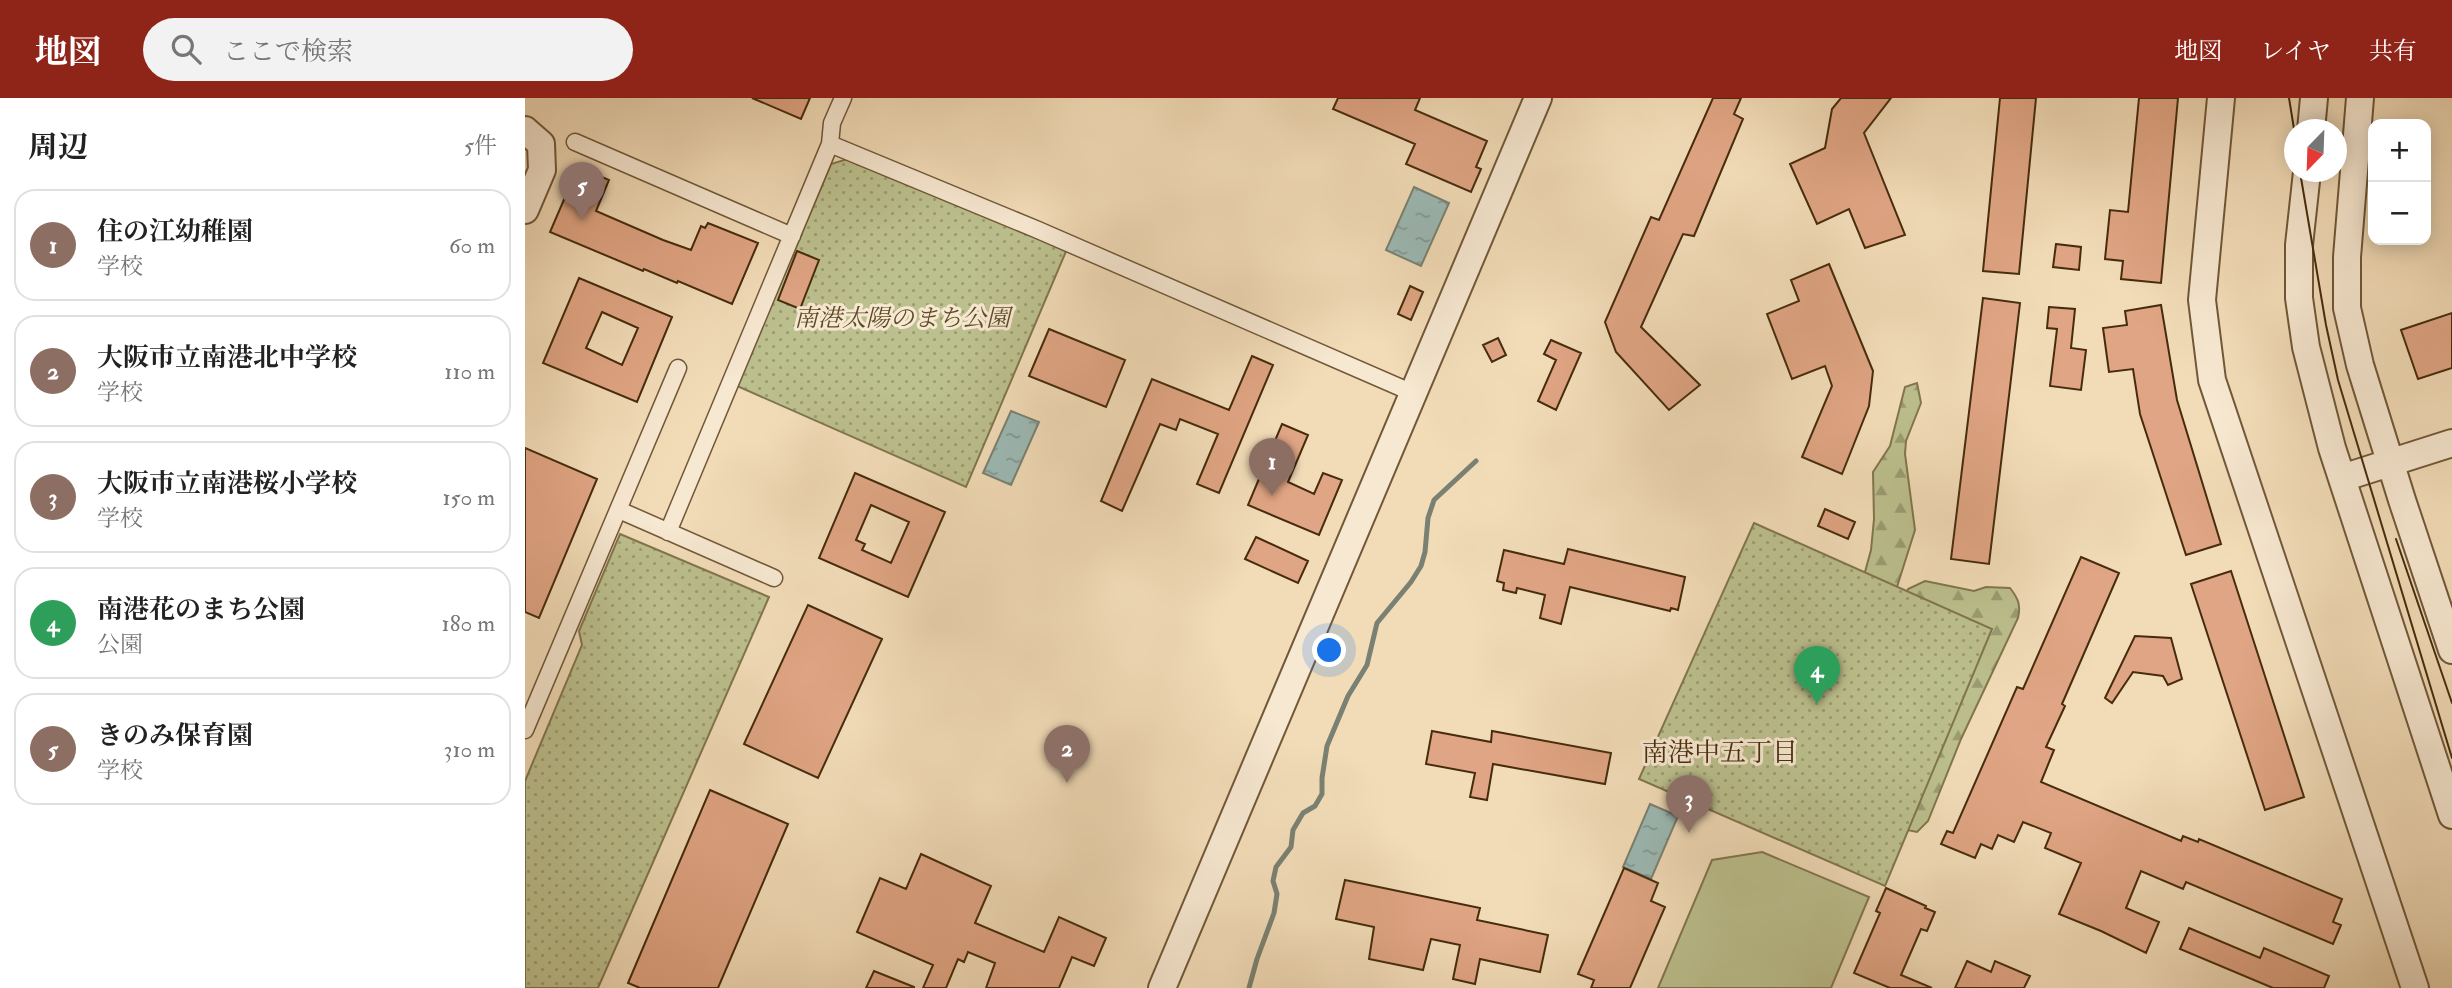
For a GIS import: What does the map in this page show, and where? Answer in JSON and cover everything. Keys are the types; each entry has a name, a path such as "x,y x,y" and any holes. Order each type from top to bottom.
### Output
{"street":[{"path":"668,531 831,144 832,123 843,98"},
{"path":"1162,988 1538,98"},
{"path":"2221,98 2202,299 2212,380 2415,988"},
{"path":"2312,119 2314,98"},
{"path":"2360,98 2347,257 2347,308 2360,365 2452,650"},
{"path":"525,130 541,144 542,170 525,210"},
{"path":"575,142 792,236"},
{"path":"831,144 1038,230 1413,393"},
{"path":"2306,182 2299,245 2299,298 2306,347 2342,478 2452,815"},
{"path":"525,730 678,368"},
{"path":"2342,478 2452,443"},
{"path":"619,510 774,578"}],"green space":[{"name":"南港太陽のまち公園","path":"854,157 1067,249 966,487 737,386 831,164"},
{"path":"1917,383 1921,403 1906,441 1905,454 1915,530 1896,590 1864,591 1874,519 1873,472 1890,446 1905,387"},
{"path":"1754,523 1992,629 1885,886 1639,779"},
{"path":"620,534 769,597 598,988 525,988 525,781 582,645 579,631"},
{"path":"1925,581 1974,591 1986,587 2010,588 2017,598 2019,609 2018,618 1961,739 1928,821 1917,832 1902,829 1903,601 1908,589"},
{"path":"1762,852 1869,897 1831,988 1658,988 1712,860"}],"water":[{"path":"1414,187 1449,203 1421,266 1386,250"},
{"path":"1011,411 1039,422 1011,485 983,473"},
{"path":"1650,804 1678,816 1651,879 1623,867"}],"building":[{"path":"752,98 810,98 801,119"},
{"path":"1338,98 1420,98 1415,110 1487,141 1476,167 1481,169 1471,192 1406,164 1415,144 1333,109"},
{"path":"1713,98 1741,98 1734,114 1743,119 1694,236 1683,234 1641,327 1700,385 1669,410 1616,352 1605,322 1651,217 1659,220"},
{"path":"1841,98 1891,98 1864,133 1905,235 1865,248 1849,209 1817,224 1790,164 1825,148 1832,109"},
{"path":"2000,98 2036,98 2019,274 1983,271"},
{"path":"2139,98 2178,98 2161,283 2121,279 2123,261 2105,259 2110,210 2128,212"},
{"path":"578,167 609,180 596,211 663,240 691,250 701,226 705,228 708,223 758,243 732,304 550,232"},
{"path":"2056,244 2081,247 2079,270 2053,267"},
{"path":"797,251 819,260 800,309 778,300"},
{"path":"1829,264 1873,371 1869,406 1842,474 1802,457 1832,386 1825,366 1792,379 1767,314 1799,301 1791,280"},
{"path":"579,278 672,317 637,402 543,363","holes":["602,312 638,328 622,365 586,348"]},
{"path":"1410,286 1423,292 1411,320 1398,314"},
{"path":"1983,298 2020,303 1989,564 1951,559"},
{"path":"2161,305 2177,400 2221,544 2186,555 2140,414 2133,369 2109,372 2103,328 2127,325 2125,311"},
{"path":"2049,307 2075,309 2071,348 2086,350 2081,390 2050,386 2057,329 2047,328"},
{"path":"2452,313 2452,368 2418,379 2401,330"},
{"path":"1049,329 1125,360 1106,407 1029,376"},
{"path":"1498,338 1506,355 1492,362 1483,345"},
{"path":"1551,340 1581,353 1556,410 1538,401 1556,360 1544,354"},
{"path":"1252,356 1273,365 1219,493 1197,484 1218,434 1180,419 1176,430 1160,424 1122,511 1101,501 1152,379 1229,410"},
{"path":"1282,424 1308,435 1288,482 1314,494 1323,473 1342,480 1319,535 1248,505"},
{"path":"525,448 597,479 539,618 525,612"},
{"path":"855,473 945,512 908,597 819,558","holes":["871,505 909,522 891,563 862,550 865,544 856,540"]},
{"path":"1825,509 1855,522 1848,539 1818,526"},
{"path":"1256,537 1308,561 1298,583 1245,559"},
{"path":"1568,549 1685,577 1678,610 1671,608 1670,611 1570,587 1561,624 1540,618 1545,595 1517,588 1516,593 1503,590 1504,583 1497,581 1504,550 1564,564"},
{"path":"2081,557 2119,573 2062,704 2065,706 2046,747 2054,750 2041,782 2181,841 2183,836 2198,842 2199,839 2342,899 2333,922 2341,925 2333,944 2186,882 2183,889 2141,871 2126,908 2159,922 2146,953 2059,914 2081,863 2045,848 2051,833 2023,822 2014,842 1998,835 1992,849 1981,844 1975,858 1941,844 1947,831 1953,833 2017,687 2023,689"},
{"path":"2231,571 2304,797 2265,810 2191,584"},
{"path":"808,605 882,639 818,778 744,744"},
{"path":"2135,636 2171,638 2182,679 2168,685 2163,676 2133,672 2112,703 2105,698"},
{"path":"1432,731 1491,742 1492,731 1611,753 1605,784 1493,764 1487,800 1470,797 1475,773 1426,764"},
{"path":"710,790 788,824 718,988 640,988 628,983"},
{"path":"921,854 991,886 975,923 1044,952 1059,917 1106,938 1094,966 1072,957 1059,988 986,988 995,963 968,952 964,962 958,959 946,988 923,988 933,965 857,932 880,878 906,889"},
{"path":"1624,868 1658,883 1651,901 1665,907 1630,988 1591,988 1594,980 1578,974"},
{"path":"1345,880 1480,908 1477,920 1548,935 1540,972 1480,959 1475,984 1453,979 1460,945 1431,939 1423,970 1369,959 1374,927 1336,919"},
{"path":"1886,888 1935,912 1927,931 1921,929 1901,975 1932,988 1890,988 1854,973 1880,913 1876,911"},
{"path":"2189,928 2260,958 2264,948 2329,976 2324,988 2273,988 2180,949"},
{"path":"1967,961 1991,972 1995,961 2030,976 2024,988 1955,988"},
{"path":"874,971 914,987 914,988 866,988"}],"waterway":[{"path":"1249,988 1274,913 1277,894 1273,881 1276,867 1291,847 1293,830 1303,813 1315,806 1322,794 1327,746 1348,696 1367,665 1377,623 1421,566 1428,518 1434,500 1476,461"}],"tram line":[{"path":"2289,98 2292,119"},
{"path":"2302,182 2338,380 2452,758"},
{"path":"2396,539 2452,703"}],"place":[{"name":"きのみ保育園","path":"582,220"},
{"name":"住の江幼稚園","path":"1272,496"},
{"name":"南港花のまち公園","path":"1817,704"},
{"name":"大阪市立南港北中学校","path":"1067,783"},
{"name":"大阪市立南港桜小学校","path":"1689,833"}],"district":[{"name":"南港中五丁目","path":"1720,753"}]}
